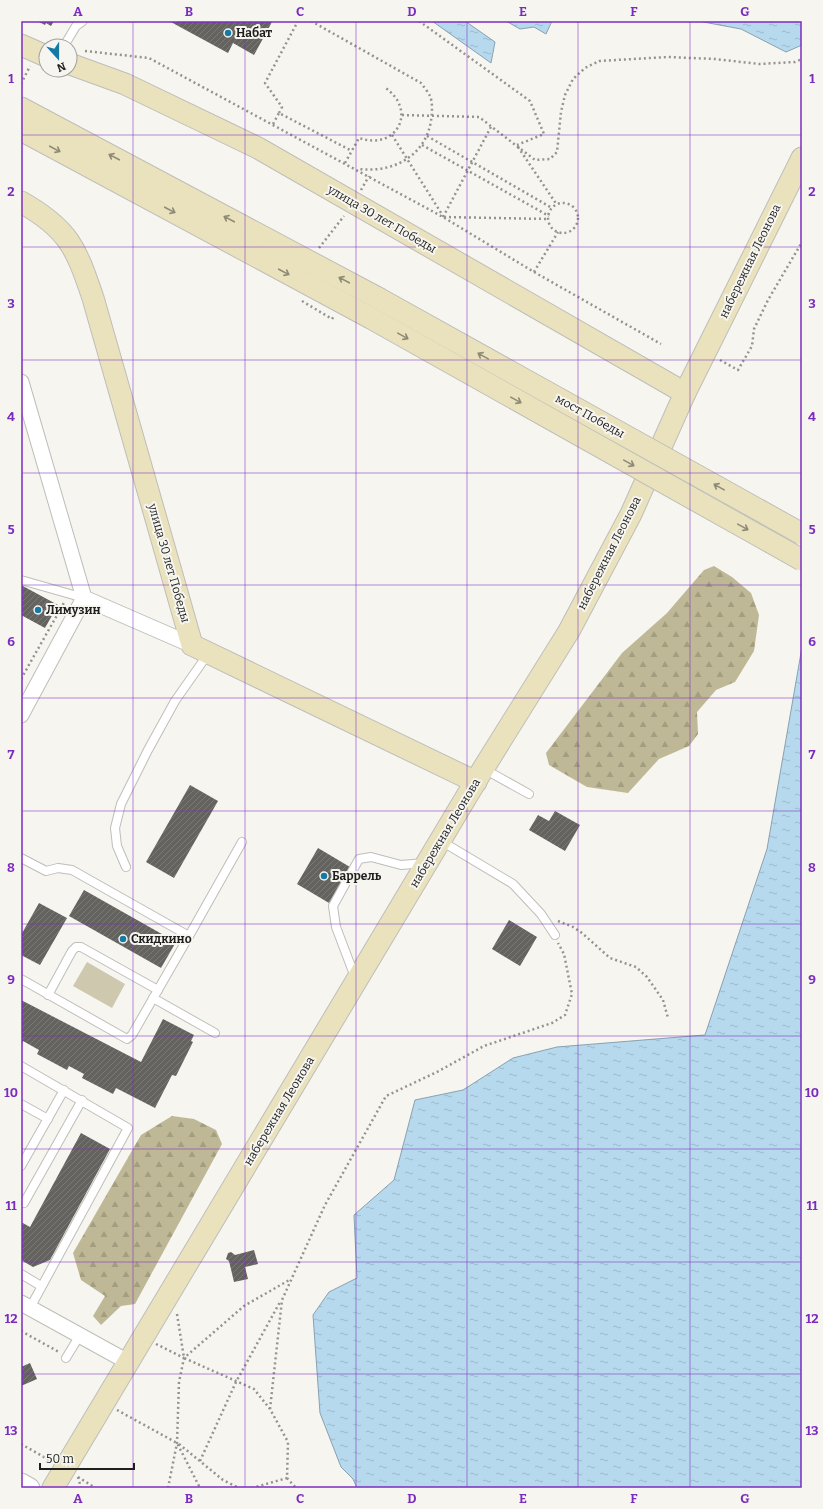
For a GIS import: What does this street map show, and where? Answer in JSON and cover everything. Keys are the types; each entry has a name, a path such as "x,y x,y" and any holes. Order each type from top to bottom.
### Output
{"main road":[{"name":"улица 30 лет Победы","path":"78,59 258,148 685,393"},
{"name":"мост Победы","path":"21,108 378,298 802,534"},
{"path":"21,130 368,317 802,560"},
{"name":"набережная Леонова","path":"53,1488 480,775 569,631 631,514 685,393 802,158"},
{"name":"улица 30 лет Победы","path":"21,202 53,224 70,240 80,258 94,298 200,649"},
{"path":"200,649 480,775"}],"street":[{"path":"21,382 84,598 21,715"},
{"path":"84,598 200,649"},
{"path":"25,1305 128,1362"},
{"path":"21,1483 30,1488"}],"lane":[{"path":"69,38 76,26 83,21"},
{"path":"21,580 84,598"},
{"path":"126,867 117,846 116,834 122,804 200,649"},
{"path":"480,775 529,794"},
{"path":"441,841 513,884 540,914 555,935"},
{"path":"21,980 127,1039 132,1035 242,842"},
{"path":"357,981 336,927 333,906 359,859 371,857 401,866 428,863"},
{"path":"21,858 46,871 58,868 72,870 189,936"},
{"path":"48,995 72,951 76,947 81,947 158,990"},
{"path":"153,998 215,1033"},
{"path":"21,1066 128,1128 42,1286 25,1305"},
{"path":"22,1161 64,1090"},
{"path":"24,1203 82,1100"},
{"path":"21,1104 48,1119"},
{"path":"21,1274 42,1286"},
{"path":"66,1357 80,1335"}],"path":[{"path":"273,124 282,107 265,83 298,21"},
{"path":"311,21 422,83 430,97 432,115 427,136 422,145 407,160 385,169 374,171 356,169"},
{"path":"419,21 530,101 544,134 517,145"},
{"path":"21,84 35,51"},
{"path":"78,57 150,58 443,217 534,272 661,344"},
{"path":"402,115 479,117 492,125 536,160 550,159 557,152 561,112 565,95 573,79 585,68 599,61 668,57 714,59 759,64 795,62 802,59"},
{"path":"345,163 359,138 370,142 381,140 392,135 399,126 402,115 400,103 394,93 384,87"},
{"path":"279,113 352,151"},
{"path":"443,217 492,125"},
{"path":"392,135 443,217"},
{"path":"427,136 552,208"},
{"path":"422,145 549,217"},
{"path":"517,145 557,205"},
{"path":"568,204 573,207 578,217 577,223 569,231 558,232 553,229 549,217 552,208 557,205 568,204"},
{"path":"443,217 549,217"},
{"path":"534,272 558,232"},
{"path":"705,353 738,370 752,346 754,329 768,300 802,242"},
{"path":"21,680 69,594"},
{"path":"540,914 574,927 610,958 636,967 647,977 663,1000 668,1018"},
{"path":"200,1461 236,1382 282,1300 325,1205 386,1096 437,1072 484,1046 552,1023 565,1015 572,994 564,954 555,935"},
{"path":"184,1358 244,1306 291,1279"},
{"path":"168,1488 177,1443 178,1382 184,1358 176,1311 170,1294"},
{"path":"270,1410 282,1300"},
{"path":"21,1331 66,1357"},
{"path":"143,1338 254,1389 270,1410 288,1442 287,1478 296,1488"},
{"path":"104,1403 177,1443 223,1480 239,1488"},
{"path":"177,1443 200,1488"},
{"path":"21,1444 52,1461"},
{"path":"81,1488 78,1477 94,1487"},
{"path":"252,1488 287,1478"}],"shaded area":[{"path":"87,962 125,984 112,1008 73,986"}],"green space":[{"path":"714,566 732,577 751,593 759,615 754,651 735,682 716,690 697,712 698,734 689,746 659,759 628,793 587,787 549,765 546,753 622,653 667,613 704,570"},
{"path":"172,1116 194,1119 216,1130 222,1144 135,1304 121,1306 101,1325 93,1316 105,1296 81,1280 73,1253 141,1135"}],"water":[{"path":"432,21 465,21 495,42 491,63"},
{"path":"506,21 552,21 546,34 534,27 520,29"},
{"path":"698,21 802,21 802,45 786,52 741,29"},
{"path":"802,647 802,1488 357,1488 353,1479 341,1467 320,1413 313,1315 329,1292 357,1278 354,1215 394,1180 415,1100 463,1090 513,1058 557,1047 705,1035 767,849"}],"building":[{"path":"37,21 54,21 51,26"},
{"name":"Набат","path":"169,21 272,22 254,55 233,43 228,53"},
{"name":"Лимузин","path":"21,585 58,605 45,628 21,615"},
{"path":"190,785 218,801 174,878 146,862"},
{"path":"555,811 580,825 565,851 529,830 538,815 549,821"},
{"name":"Баррель","path":"318,848 350,867 329,903 297,884"},
{"path":"84,890 176,942 161,968 69,916"},
{"path":"39,903 67,918 40,965 21,955 21,935"},
{"path":"509,920 537,937 520,966 492,949"},
{"path":"21,1000 141,1062 163,1019 194,1035 191,1041 193,1042 176,1076 172,1075 155,1108 116,1088 113,1094 82,1078 84,1074 69,1066 67,1070 37,1054 39,1050 23,1041 21,1045"},
{"path":"81,1133 110,1149 50,1260 33,1267 21,1260 21,1222 30,1227"},
{"path":"254,1250 258,1264 245,1267 248,1279 234,1282 229,1261 226,1259 228,1253 231,1252 235,1255"},
{"path":"30,1363 37,1379 21,1386 21,1367"}],"place":[{"name":"Набат","path":"228,33"},
{"name":"Лимузин","path":"38,610"},
{"name":"Баррель","path":"324,876"},
{"name":"Скидкино","path":"123,939"}]}
